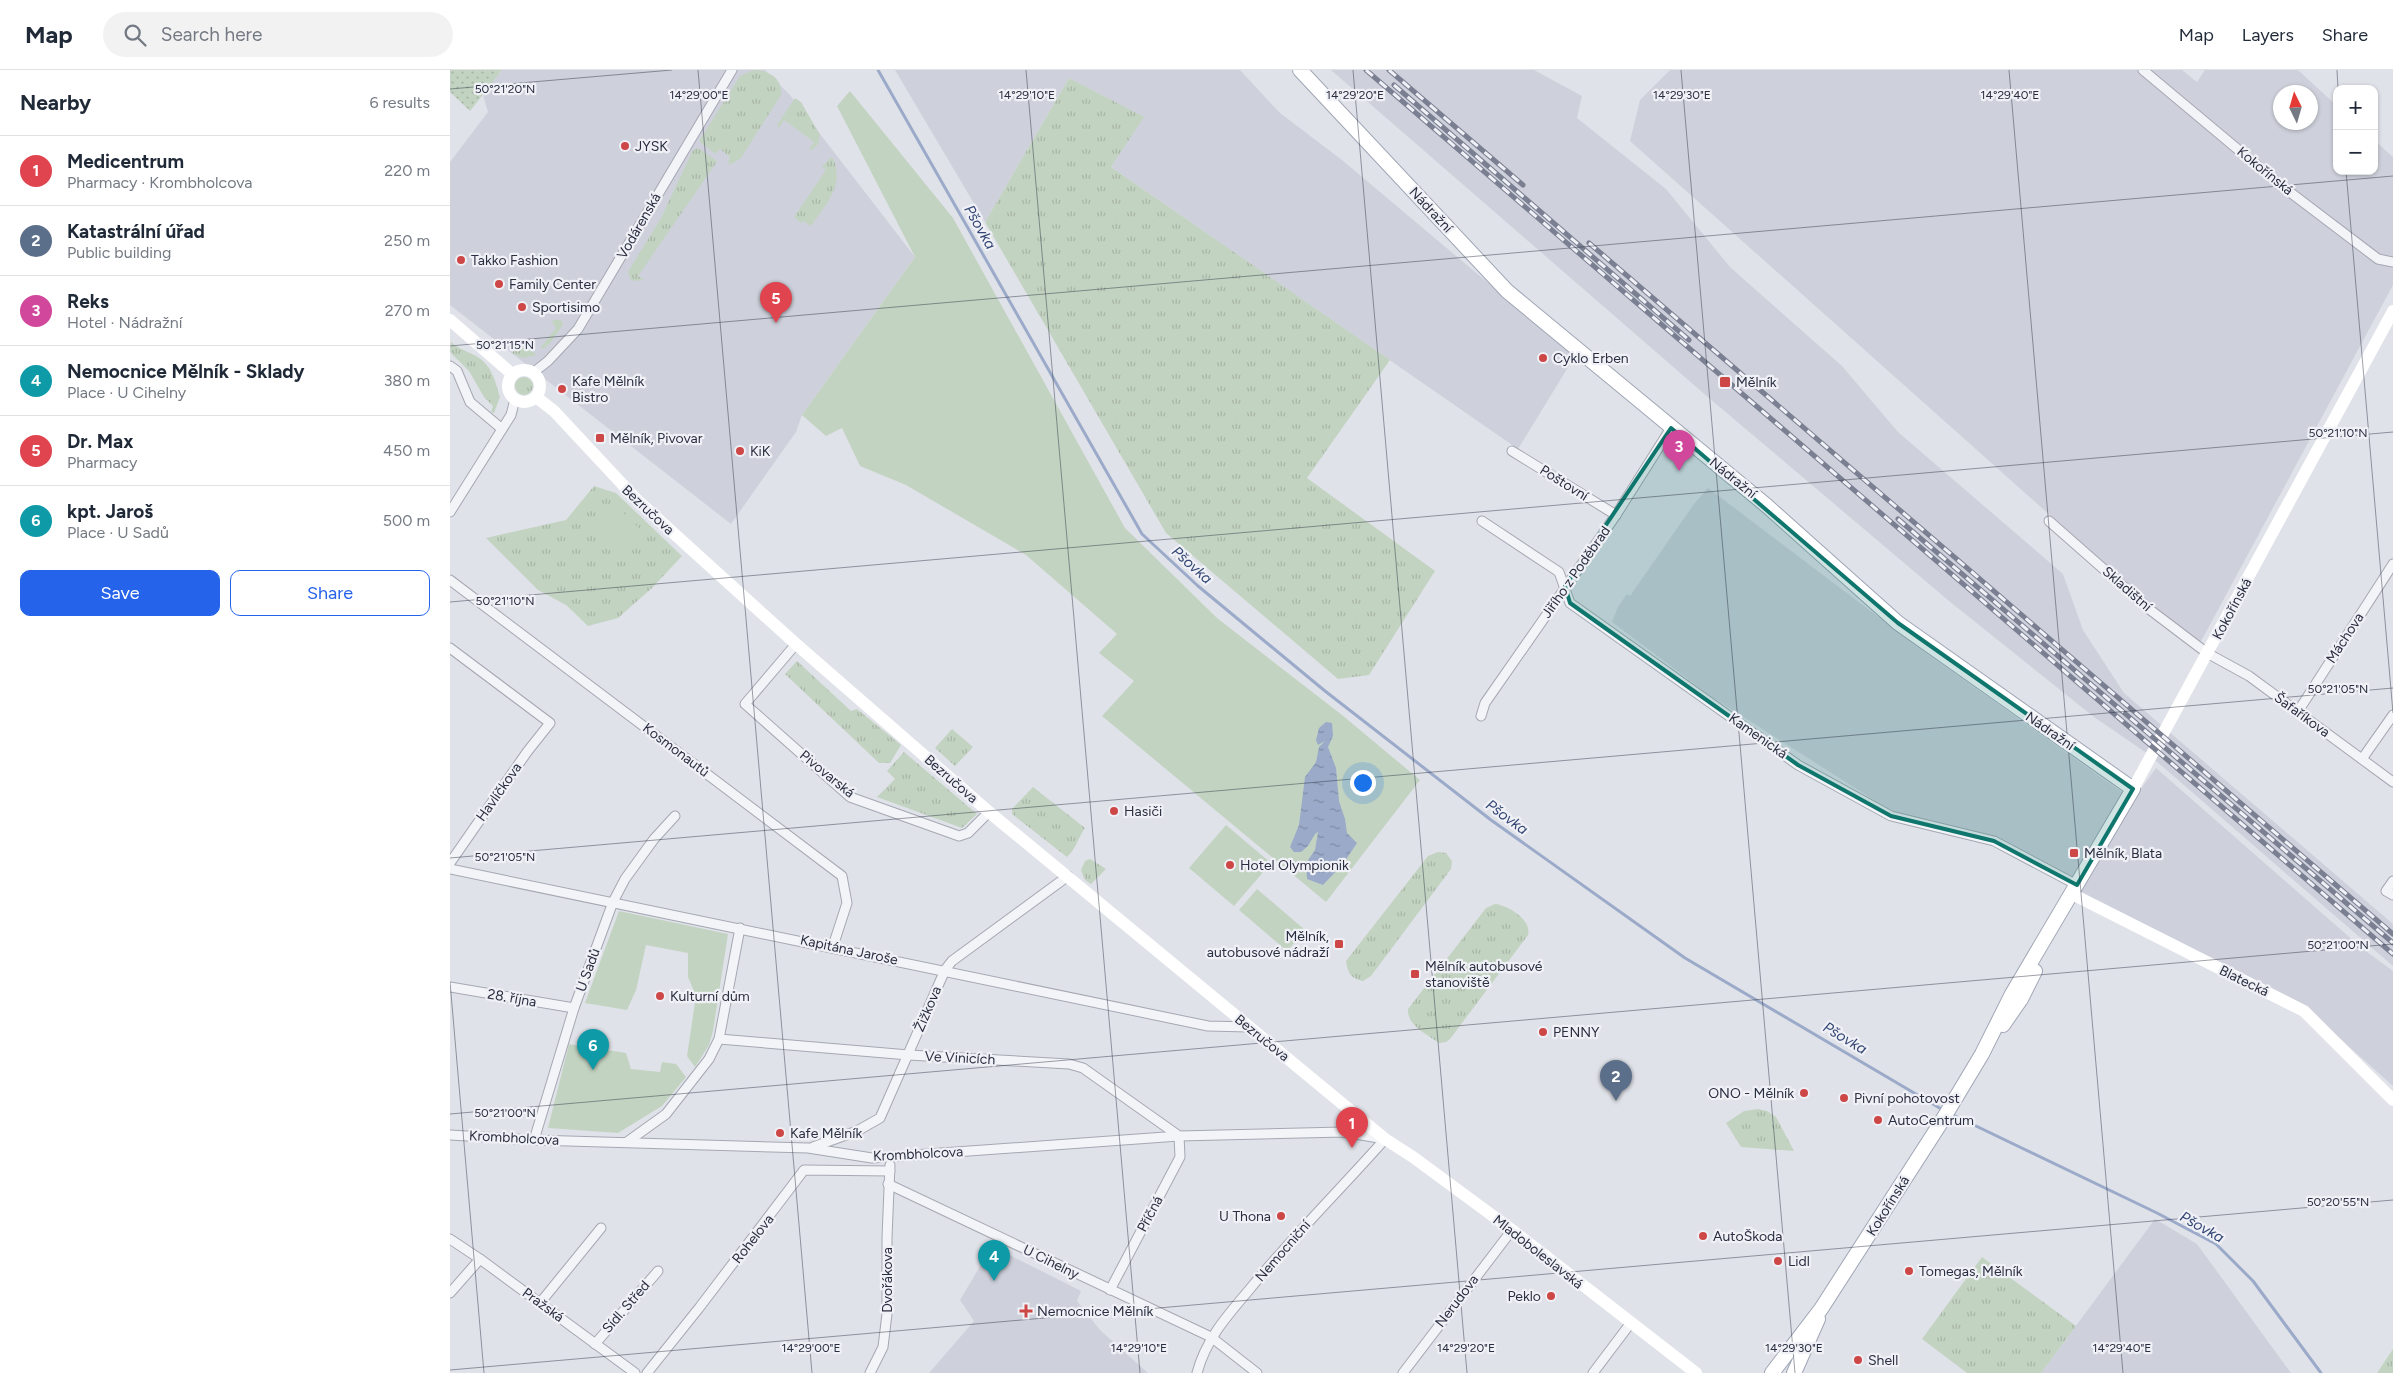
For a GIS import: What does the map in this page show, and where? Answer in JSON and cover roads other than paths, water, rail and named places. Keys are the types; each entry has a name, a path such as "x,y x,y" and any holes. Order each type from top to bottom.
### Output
{"main road":[{"name":"Nádražní","path":"1300,70 1506,291 1768,506 1898,623 2133,789"},
{"name":"Kokořínská","path":"1772,1373 1789,1354 1821,1309 1944,1118 1982,1054 2012,994 2133,789"},
{"path":"1794,1373 1812,1338 1821,1309"},
{"name":"Kokořínská","path":"1781,1373 1789,1354"}],"street":[{"name":"Vodárenská","path":"534,372 548,362 578,329 732,70"},
{"name":"Kokořínská","path":"2143,70 2278,183 2378,260 2393,262"},
{"name":"Kokořínská","path":"2133,789 2393,311"},
{"path":"450,320 512,374"},
{"path":"450,366 457,372 470,402 502,430"},
{"path":"522,369 534,372 538,376 540,387 536,397 528,402 515,399 509,393 507,386 512,374 522,369"},
{"name":"Bezručova","path":"536,397 560,416 638,501 796,644 989,812 1068,876 1146,944 1385,1140"},
{"path":"450,512 511,415 515,399"},
{"name":"Jiřího z Poděbrad","path":"1481,716 1485,703 1616,515 1671,428"},
{"name":"Poštovní","path":"1512,451 1616,515"},
{"name":"Skladištní","path":"2049,521 2149,609 2208,653"},
{"name":"Kamenická","path":"1482,522 1559,572 1570,603 1798,765 1890,816 1994,841 2072,895"},
{"name":"Máchova","path":"2297,713 2393,564"},
{"name":"Kosmonautů","path":"450,580 842,876 847,903 832,946"},
{"name":"Pivovarská","path":"796,644 744,704 850,797 959,836 968,833 989,812"},
{"name":"Havlíčkova","path":"450,648 550,723 527,752 450,863"},
{"name":"Šafaříkova","path":"2208,653 2249,676 2393,782"},
{"path":"2362,760 2393,715"},
{"name":"U Sadů","path":"534,1140 574,1008 613,902 625,879 654,839 676,816"},
{"name":"Kapitána Jaroše","path":"450,869 832,946 1208,1026 1249,1027"},
{"name":"Žižkova","path":"808,1148 857,1131 880,1118 945,970 952,961 1068,876"},
{"path":"2390,893 2393,881"},
{"name":"Blatecká","path":"2072,895 2304,1011 2393,1100"},
{"path":"630,1143 626,1142 666,1114 709,1059 719,1039 740,928"},
{"name":"28. října","path":"450,987 574,1008"},
{"name":"Ve Vinicích","path":"719,1039 909,1055 1069,1064 1083,1068 1179,1136"},
{"name":"Krombholcova","path":"450,1135 534,1140 808,1148 872,1158 1179,1136 1343,1132 1385,1140"},
{"name":"Příčná","path":"1110,1290 1180,1157 1179,1136"},
{"name":"Mladoboleslavská","path":"1385,1140 1414,1157 1512,1230 1693,1372"},
{"name":"Nemocniční","path":"1197,1373 1211,1338 1270,1263 1385,1140"},
{"path":"888,1184 890,1158"},
{"name":"Rohelova","path":"647,1373 705,1301 804,1170 890,1171"},
{"name":"U Cihelny","path":"888,1184 1211,1338 1257,1373"},
{"name":"Dvořákova","path":"870,1373 883,1347 887,1314 888,1184"},
{"path":"540,1303 601,1228"},
{"name":"Nerudova","path":"1403,1373 1512,1230"},
{"name":"Pražská","path":"450,1239 635,1373"},
{"path":"450,1293 480,1259"},
{"name":"Sídl. Střed","path":"595,1344 658,1271"},
{"path":"1593,1373 1630,1324"}],"water":[{"path":"1326,722 1332,723 1333,736 1328,747 1336,768 1339,801 1347,833 1357,843 1343,864 1323,885 1307,879 1306,863 1315,850 1318,832 1301,852 1294,852 1290,847 1299,825 1305,777 1316,762 1319,747 1325,741 1318,745 1316,740 1319,728"}],"waterway":[{"name":"Pšovka","path":"878,70 1142,534 1198,586 1325,691 1491,820 1685,958 1943,1110"},
{"name":"Pšovka","path":"1951,1114 2157,1213 2216,1244 2253,1281 2321,1373"}],"railway":[{"path":"1366,70 2393,954"},
{"path":"1389,70 1523,185"},
{"path":"1394,85 1689,340"},
{"path":"1589,243 2393,934"},
{"path":"1898,519 2393,943"}],"place":[{"name":"JYSK","path":"625,146"},
{"name":"Takko Fashion","path":"461,260"},
{"name":"Family Center","path":"499,284"},
{"name":"Sportisimo","path":"522,307"},
{"name":"Dr. Max","path":"776,323"},
{"name":"Cyklo Erben","path":"1543,358"},
{"name":"Mělník","path":"1725,382"},
{"name":"Kafe Mělník Bistro","path":"562,389"},
{"name":"Mělník, Pivovar","path":"600,438"},
{"name":"KiK","path":"740,451"},
{"name":"Reks","path":"1679,471"},
{"name":"Hasiči","path":"1114,811"},
{"name":"Mělník, Blata","path":"2074,853"},
{"name":"Hotel Olympionik","path":"1230,865"},
{"name":"Mělník, autobusové nádraží","path":"1339,944"},
{"name":"Mělník autobusové stanoviště","path":"1415,974"},
{"name":"Kulturní dům","path":"660,996"},
{"name":"PENNY","path":"1543,1032"},
{"name":"kpt. Jaroš","path":"593,1070"},
{"name":"ONO - Mělník","path":"1804,1093"},
{"name":"Pivní pohotovost","path":"1844,1098"},
{"name":"Katastrální úřad","path":"1616,1101"},
{"name":"AutoCentrum","path":"1878,1120"},
{"name":"Kafe Mělník","path":"780,1133"},
{"name":"Medicentrum","path":"1352,1148"},
{"name":"U Thona","path":"1281,1216"},
{"name":"AutoŠkoda","path":"1703,1236"},
{"name":"Lidl","path":"1778,1261"},
{"name":"Tomegas, Mělník","path":"1909,1271"},
{"name":"Nemocnice Mělník - Sklady","path":"994,1281"},
{"name":"Peklo","path":"1551,1296"},
{"name":"Nemocnice Mělník","path":"1026,1311"},
{"name":"Shell","path":"1858,1360"}]}
